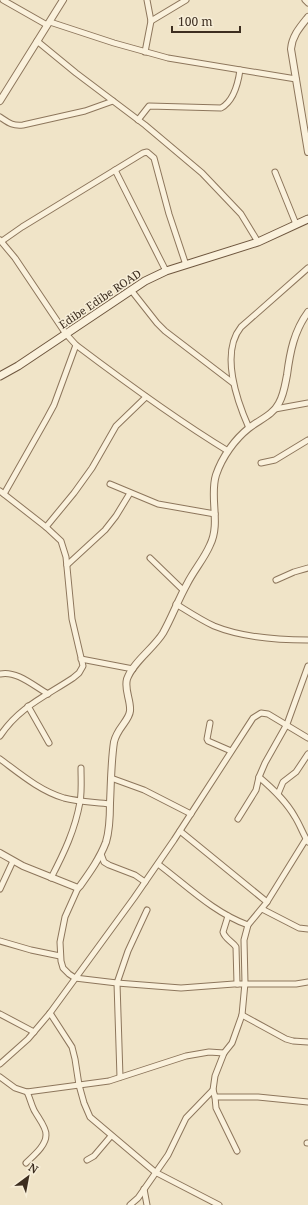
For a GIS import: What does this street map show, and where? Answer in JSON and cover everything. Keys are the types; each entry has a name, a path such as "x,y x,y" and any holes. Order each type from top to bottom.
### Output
{"main road":[{"name":"Edibe Edibe ROAD","path":"0,376 146,280 166,271 258,242 308,219"}],"street":[{"path":"3,0 49,23 144,52 168,58 296,79"},
{"path":"0,101 63,0"},
{"path":"144,52 151,21 147,0"},
{"path":"151,21 186,0"},
{"path":"305,0 308,3"},
{"path":"308,17 297,31 292,44 308,152"},
{"path":"37,42 76,74 138,120 202,173 241,214 258,242"},
{"path":"138,120 149,106 221,108 232,97 238,81 240,70"},
{"path":"0,117 12,125 23,126 85,111 113,101"},
{"path":"186,265 169,214 154,158 147,152 143,153 1,240 66,334 76,345 146,397 202,436 228,451"},
{"path":"115,170 166,271"},
{"path":"275,172 296,224"},
{"path":"248,428 241,411 233,383 232,342 237,331 308,268"},
{"path":"132,290 157,323 165,331 233,383"},
{"path":"308,312 297,329 285,387 278,405 275,409 248,428 228,451 216,476 214,495 214,531 212,542 183,590 163,633 133,669 127,680 126,688 130,704 130,713 116,736 111,778 108,834 101,854 78,888 65,918 60,942 60,956 63,968 75,978 181,988 245,983 288,984 308,982"},
{"path":"0,736 14,718 28,706 79,673 83,666 72,619 64,548 60,541 46,527 2,492 54,405 76,345"},
{"path":"46,527 92,468 116,426 146,397"},
{"path":"275,409 308,403"},
{"path":"261,463 275,460 308,440"},
{"path":"110,484 158,504 215,514"},
{"path":"67,565 105,530 116,516 130,493"},
{"path":"150,558 183,590"},
{"path":"276,580 308,568"},
{"path":"176,604 208,623 228,631 290,640 308,640"},
{"path":"81,659 133,669"},
{"path":"238,819 256,790 269,757 287,724 308,666"},
{"path":"0,673 17,676 48,694"},
{"path":"28,706 49,743"},
{"path":"0,1064 34,1032 50,1013 158,864 253,718 261,713 268,714 287,724 308,738"},
{"path":"210,723 207,739 208,741 231,751"},
{"path":"278,794 283,782 299,768 308,754"},
{"path":"0,759 44,789 62,797 80,801 110,804"},
{"path":"51,878 71,838 80,801 81,768"},
{"path":"237,1151 216,1108 213,1090 215,1076 224,1053 232,1043 242,1015 245,997 244,945 248,925 268,902 307,840 295,816 285,802 260,777"},
{"path":"111,778 144,790 191,814"},
{"path":"180,831 268,902"},
{"path":"0,853 13,861 78,888"},
{"path":"101,854 104,862 135,875 145,882"},
{"path":"0,889 13,861"},
{"path":"158,864 210,904 228,916 248,925"},
{"path":"120,1077 117,983 128,951 147,910"},
{"path":"262,910 299,928 308,929"},
{"path":"228,916 223,932 226,937 236,946 237,984"},
{"path":"0,941 31,950 60,956"},
{"path":"50,1013 72,1047 79,1085 90,1117 155,1172 219,1205"},
{"path":"0,1014 34,1032"},
{"path":"242,1015 293,1042 308,1042"},
{"path":"0,1076 15,1088 28,1092 108,1081 186,1056 209,1052 224,1053"},
{"path":"130,1205 138,1198 168,1155 186,1118 213,1090"},
{"path":"26,1163 38,1151 46,1135 45,1130 33,1108 28,1092"},
{"path":"215,1097 258,1097 308,1102"},
{"path":"86,1160 94,1156 111,1136"},
{"path":"144,1189 147,1205"}]}
